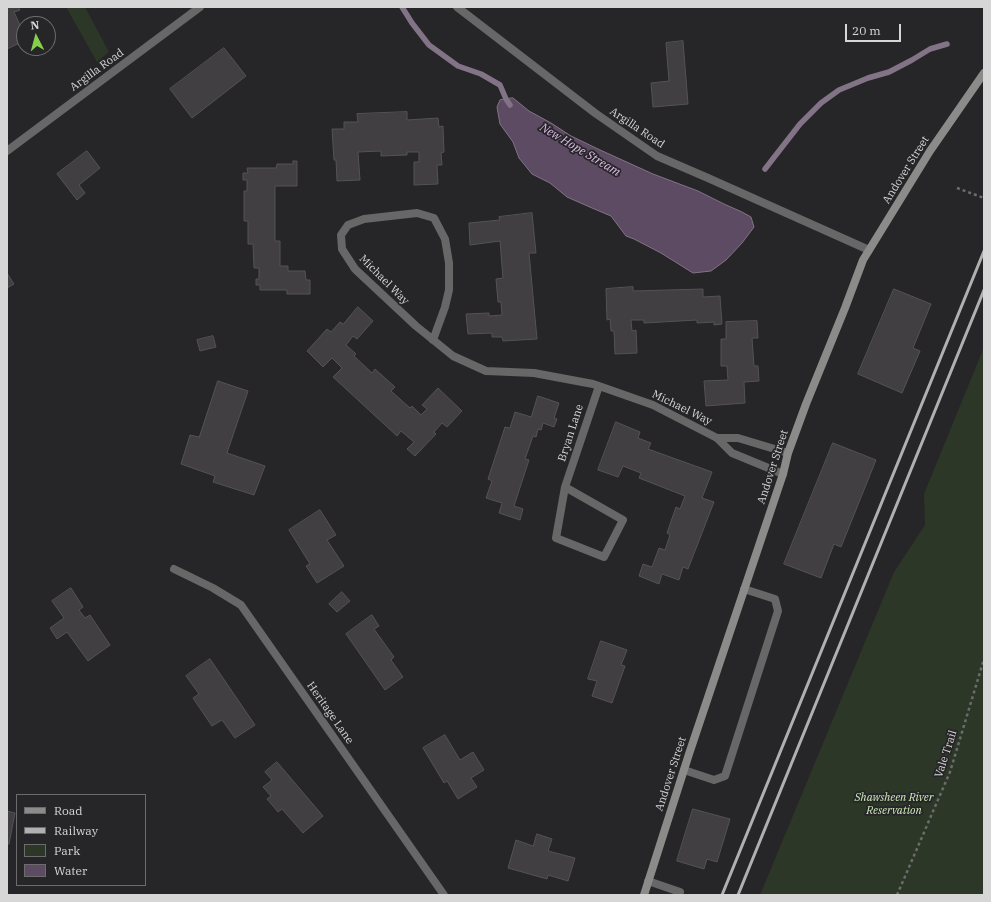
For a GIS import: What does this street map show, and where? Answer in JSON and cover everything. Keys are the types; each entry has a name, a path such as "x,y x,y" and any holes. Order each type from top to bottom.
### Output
{"main road":[{"name":"Andover Street","path":"644,895 684,770 783,474 788,453 863,260 930,151 984,73"}],"street":[{"name":"Argilla Road","path":"7,151 200,7"},
{"name":"Argilla Road","path":"457,7 595,113 657,156 870,250"},
{"name":"Michael Way","path":"433,340 445,307 449,290 449,264 445,239 434,218 418,213 364,220 348,225 341,235 342,249 355,269 416,326 433,340 453,356 486,371 534,373 593,384 653,405 718,438 732,453 783,474"},
{"name":"Bryan Lane","path":"565,487 623,520 604,557 556,538 565,487 599,386"},
{"name":"Michael Way","path":"718,438 738,438 788,453"},
{"name":"Heritage Lane","path":"174,569 213,588 241,605 444,895"},
{"path":"684,770 714,780 725,776 778,611 775,600 744,589"},
{"path":"648,881 680,892 679,895"}],"path":[{"path":"957,188 984,198"},
{"name":"Vale Trail","path":"897,895 950,772 984,659"}],"green space":[{"path":"66,7 85,7 109,52 97,62"},
{"name":"Shawsheen River Reservation","path":"984,347 984,895 760,895 894,572 925,525 924,494"}],"water":[{"path":"513,98 529,111 571,136 653,174 698,191 742,212 751,217 754,227 742,243 726,260 711,271 693,273 661,253 626,236 611,216 567,197 550,183 532,174 519,158 513,142 500,124 497,107 500,100"}],"building":[{"path":"7,7 18,7 20,10 14,12 16,16 16,45 7,49"},
{"path":"683,41 688,104 653,107 651,83 669,81 666,43"},
{"path":"224,48 246,76 192,118 170,89"},
{"path":"407,112 407,120 438,118 439,127 443,126 444,152 441,153 442,165 437,165 438,184 414,185 414,162 419,162 419,152 407,152 407,155 381,156 381,151 358,152 360,180 337,181 332,129 344,129 344,122 358,122 357,114"},
{"path":"87,151 100,168 79,185 85,193 77,200 57,174"},
{"path":"293,161 297,161 297,186 275,186 275,241 280,241 280,266 288,266 288,271 305,271 306,280 310,280 310,294 287,294 287,290 260,290 260,285 256,285 256,279 259,279 259,268 254,268 253,244 248,244 248,221 244,221 244,191 247,191 247,180 243,180 243,173 248,173 247,168 276,168 277,164 293,164"},
{"path":"532,213 536,253 529,253 537,339 503,341 502,337 492,337 492,333 468,334 466,314 489,313 489,316 502,315 501,302 498,302 496,279 503,278 500,241 470,245 469,223 500,220 499,217"},
{"path":"7,273 14,284 7,288"},
{"path":"633,287 633,291 703,289 703,297 720,296 722,324 714,325 714,322 697,323 697,320 644,323 644,320 631,320 632,331 636,330 637,353 615,354 614,331 611,331 610,319 607,320 606,289"},
{"path":"894,289 931,304 913,348 920,351 902,393 858,374"},
{"path":"358,307 373,321 357,339 353,336 346,345 356,354 354,356 372,373 375,369 395,387 391,391 410,408 412,406 421,415 427,409 422,405 438,388 462,411 447,427 442,423 434,432 436,434 415,456 407,449 414,442 401,431 397,436 333,377 342,368 332,358 323,367 307,351 327,329 331,332 340,322 343,324"},
{"path":"757,321 758,338 752,338 754,366 758,366 759,381 744,382 745,403 706,406 704,381 728,380 727,366 721,366 721,339 726,339 726,322"},
{"path":"213,336 216,347 200,351 197,340"},
{"path":"218,381 248,391 227,453 265,466 254,495 213,482 215,476 181,464 190,435 199,437"},
{"path":"538,396 559,403 554,418 557,419 554,427 543,423 541,430 538,429 536,437 533,436 525,459 529,460 514,506 523,509 520,520 499,513 502,503 486,498 492,481 488,479 505,427 510,428 515,412 531,417"},
{"path":"616,422 640,432 638,438 651,443 648,449 712,472 702,498 714,502 688,569 683,567 679,580 662,574 659,584 639,576 643,564 652,567 659,548 665,550 670,535 667,533 676,507 680,509 685,496 639,478 641,473 623,466 618,477 598,470"},
{"path":"833,443 876,460 841,547 834,544 821,578 784,564"},
{"path":"320,510 336,535 327,540 344,566 317,583 306,566 310,564 289,530"},
{"path":"71,588 83,607 79,610 85,618 90,615 110,645 88,661 67,632 57,639 50,628 64,618 52,601"},
{"path":"342,592 350,601 337,612 329,604"},
{"path":"372,615 379,626 374,629 394,657 391,660 403,677 385,690 346,634"},
{"path":"601,641 627,650 621,665 625,666 612,703 592,696 597,681 588,679"},
{"path":"210,659 255,725 235,738 222,720 212,726 193,698 199,694 186,676"},
{"path":"445,735 460,760 473,752 484,770 471,778 477,787 458,799 447,781 444,783 423,748"},
{"path":"277,762 323,816 303,833 282,809 278,812 267,799 271,796 263,787 272,780 265,772"},
{"path":"693,809 730,819 717,862 707,859 704,869 677,861"},
{"path":"7,811 15,813 9,844 7,844"},
{"path":"537,834 552,839 548,851 575,858 568,881 548,875 547,879 508,868 516,840 533,846"}],"waterway":[{"name":"New Hope Stream","path":"402,7 429,45 458,66 481,74 500,85 510,105"},
{"name":"New Hope Stream","path":"765,169 800,124 821,103 839,90 868,78 889,72 930,49 947,44"}],"railway":[{"path":"722,895 984,251"},
{"path":"738,895 984,290"}]}
